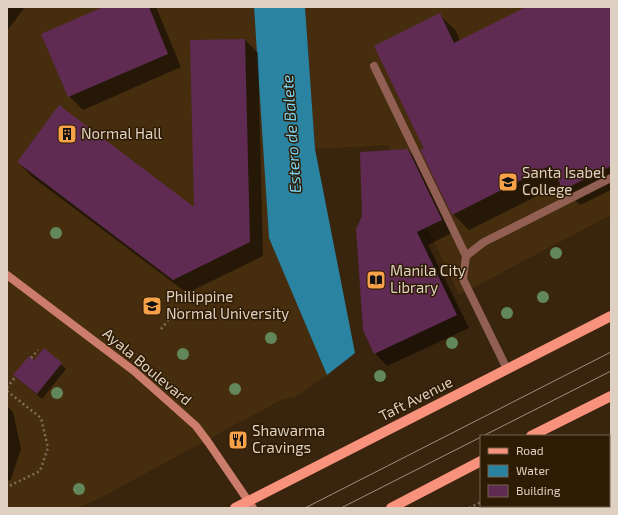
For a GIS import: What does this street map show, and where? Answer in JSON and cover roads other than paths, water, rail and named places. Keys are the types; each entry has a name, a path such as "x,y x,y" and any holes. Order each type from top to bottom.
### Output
{"main road":[{"name":"Ayala Boulevard","path":"7,275 134,371 196,426 250,506"},
{"name":"Taft Avenue","path":"235,508 250,506 507,369 611,316"},
{"path":"533,435 611,396"},
{"path":"391,508 480,462"},
{"path":"403,508 409,498"}],"lane":[{"path":"374,66 466,256 463,279 507,369"},
{"path":"466,256 484,242 611,178"}],"water":[{"name":"Estero de Balete","path":"254,7 305,7 315,149 355,353 327,375 269,238"}],"tram line":[{"path":"305,508 611,352"},
{"path":"485,435 611,371"},
{"path":"341,508 480,438"}],"place":[{"name":"Normal Hall","path":"67,134"},
{"name":"Santa Isabel College","path":"508,182"},
{"name":"Manila City Library","path":"376,280"},
{"name":"Philippine Normal University","path":"152,306"},
{"name":"Shawarma Cravings","path":"238,440"}]}
